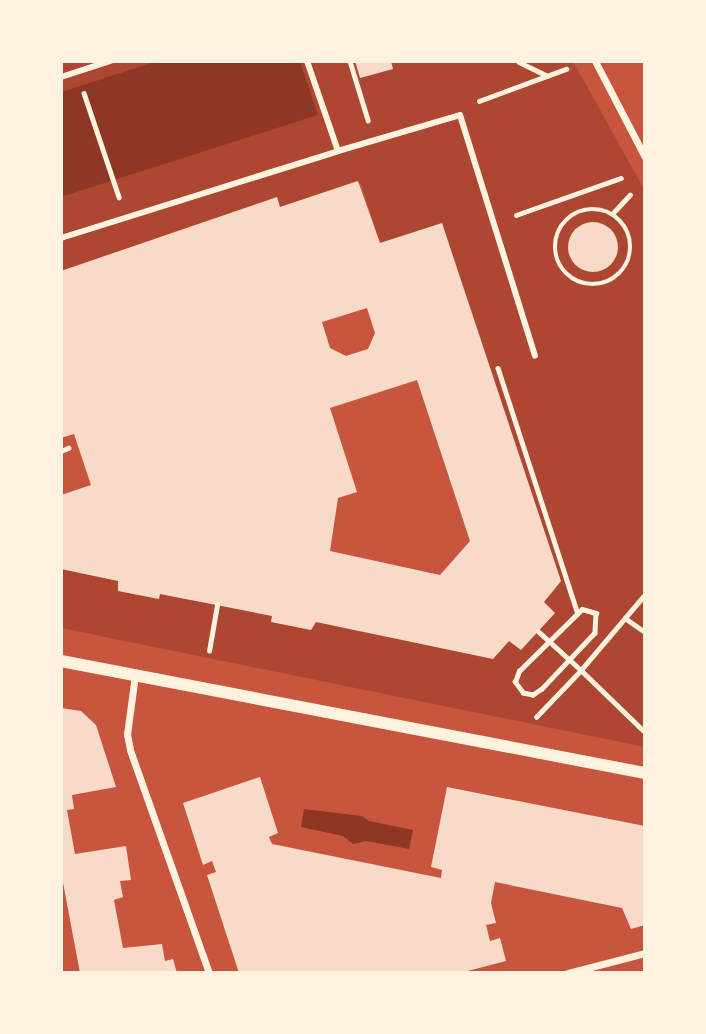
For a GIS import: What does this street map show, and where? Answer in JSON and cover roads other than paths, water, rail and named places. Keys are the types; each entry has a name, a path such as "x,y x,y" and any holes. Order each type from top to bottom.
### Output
{"street":[{"path":"74,61 77,72"},
{"path":"61,77 110,61"},
{"path":"307,61 338,151"},
{"path":"595,61 645,157"},
{"path":"61,238 460,115 491,222 535,356"},
{"path":"61,661 645,774"},
{"path":"135,675 127,734 130,751 209,973"},
{"path":"568,973 645,953"}]}
